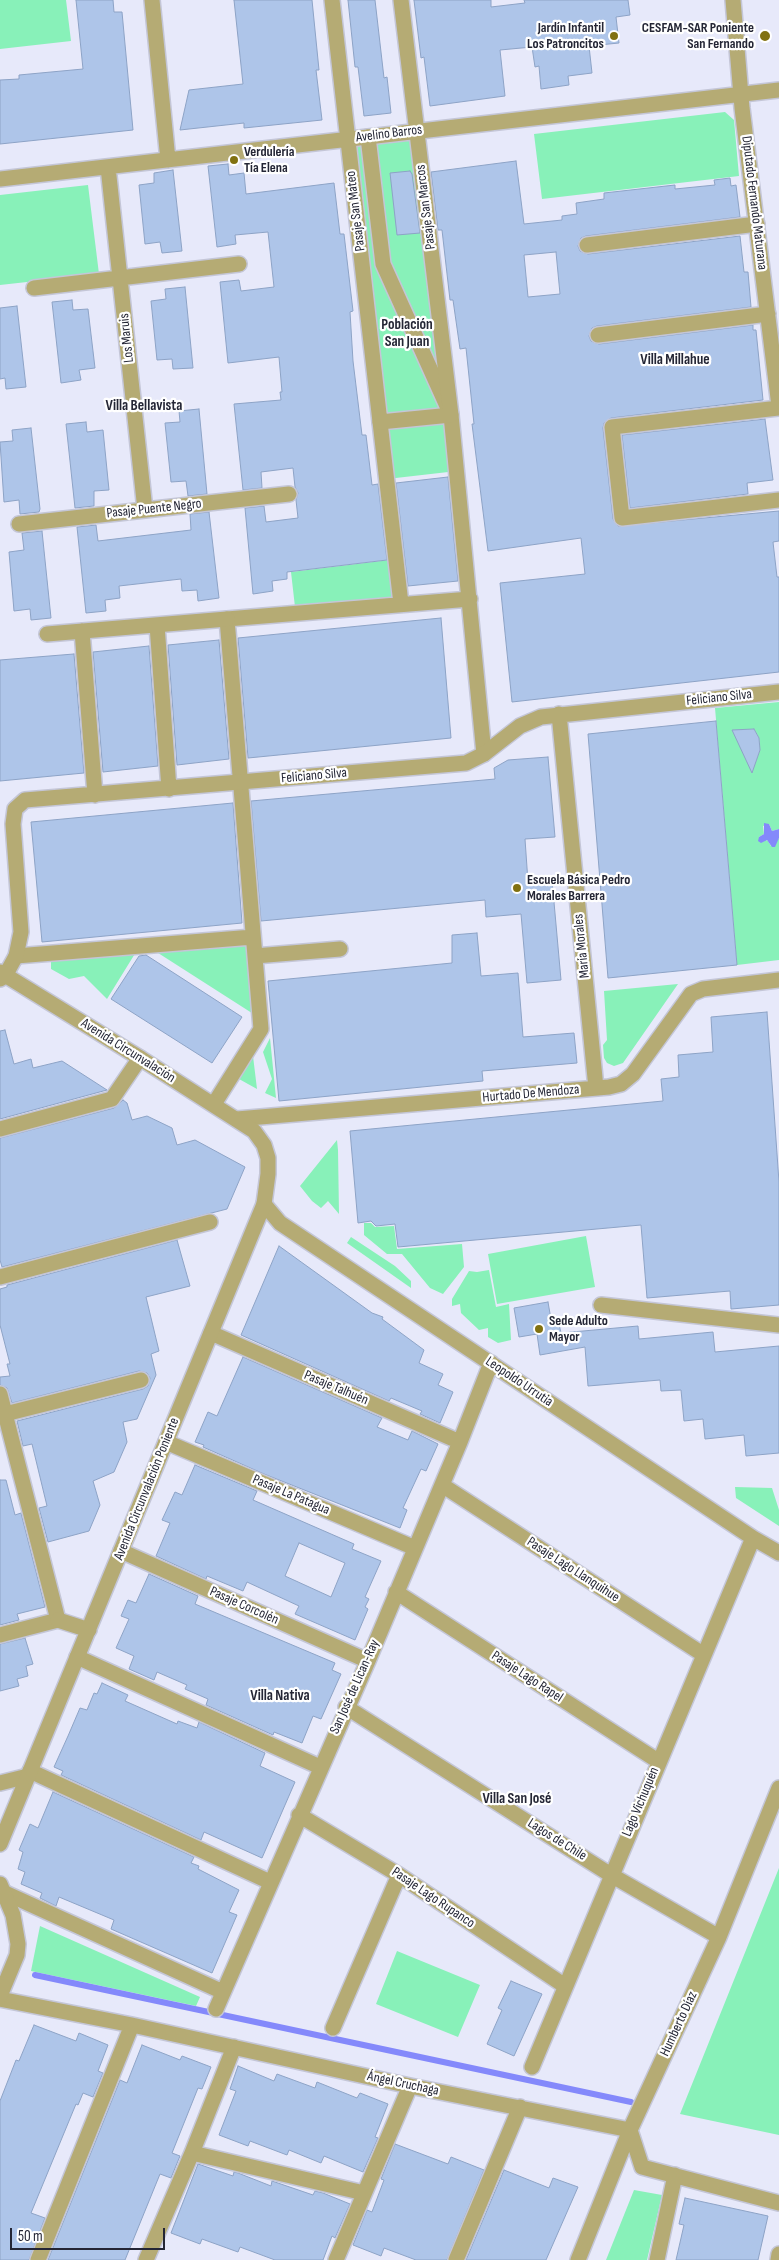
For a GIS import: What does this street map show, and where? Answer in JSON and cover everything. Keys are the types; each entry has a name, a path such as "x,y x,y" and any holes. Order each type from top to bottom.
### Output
{"street":[{"path":"152,0 168,160"},
{"name":"Pasaje San Mateo","path":"332,0 401,604"},
{"name":"Pasaje San Marcos","path":"401,0 451,415 484,754"},
{"name":"Diputado Fernando Maturana","path":"733,0 741,94 779,407"},
{"name":"Avelino Barros","path":"0,179 779,90"},
{"path":"368,137 383,264 451,415 380,422"},
{"name":"Los Maruis","path":"108,167 145,510"},
{"path":"587,245 757,224"},
{"path":"34,288 239,264"},
{"path":"598,335 768,314"},
{"path":"779,407 612,427 622,518 779,500"},
{"name":"Pasaje Puente Negro","path":"19,524 290,494"},
{"path":"47,634 470,599"},
{"path":"214,1104 261,1029 227,619"},
{"path":"157,625 169,789"},
{"path":"82,631 95,795"},
{"name":"Feliciano Silva","path":"2,976 16,956 21,932 13,824 15,809 24,800 466,763 484,754 528,722 541,717 779,692"},
{"name":"María Morales","path":"558,714 596,1088"},
{"path":"16,956 253,937"},
{"path":"255,956 340,949"},
{"name":"Avenida Circunvalación","path":"2,976 140,1058 254,1131"},
{"name":"Hurtado De Mendoza","path":"237,1119 596,1088 621,1084 633,1074 691,994 703,989 779,980"},
{"path":"0,1129 112,1099 140,1058"},
{"name":"Avenida Circunvalación Poniente","path":"0,1844 264,1204 268,1158 264,1145 254,1131"},
{"name":"Leopoldo Urrutia","path":"264,1204 280,1223 753,1538 779,1553"},
{"path":"0,1277 210,1222"},
{"path":"601,1305 779,1325"},
{"name":"Pasaje Talhuén","path":"211,1333 460,1442"},
{"name":"San José de Lican-Ray","path":"216,2009 368,1660 460,1442 491,1363"},
{"path":"5,1414 141,1380"},
{"path":"0,1394 58,1620"},
{"name":"Pasaje La Patagua","path":"166,1442 415,1548"},
{"name":"Pasaje Lago Llanquihue","path":"442,1485 704,1655"},
{"name":"Lago Vichuquén","path":"532,2067 753,1538"},
{"name":"Pasaje Corcolén","path":"121,1551 368,1660"},
{"name":"Pasaje Lago Rapel","path":"396,1592 658,1762"},
{"path":"0,1635 58,1620 88,1630"},
{"path":"77,1657 320,1768"},
{"name":"Lagos de Chile","path":"346,1707 611,1875 719,1937"},
{"path":"0,1783 29,1774 270,1882"},
{"name":"Humberto Díaz","path":"578,2260 630,2130 719,1937 779,1788"},
{"name":"Pasaje Lago Rupanco","path":"299,1815 399,1875 565,1986"},
{"path":"334,2028 399,1875"},
{"path":"2,1888 223,1992"},
{"path":"0,1998 17,1955 18,1944 13,1915 2,1888"},
{"name":"Ángel Cruchaga","path":"0,1998 410,2086 630,2130"},
{"path":"38,2260 132,2025"},
{"path":"146,2260 192,2153 234,2047"},
{"path":"336,2260 410,2086"},
{"path":"456,2260 520,2107"},
{"path":"630,2130 642,2167 779,2203"},
{"path":"192,2153 364,2193"},
{"path":"657,2260 675,2176"},
{"path":"778,2260 779,2254"}],"green space":[{"path":"0,0 66,0 71,41 0,49"},
{"path":"725,112 734,120 739,176 542,199 534,134"},
{"path":"417,131 457,471 387,479 348,139"},
{"path":"88,185 99,274 0,285 0,195"},
{"path":"389,560 394,599 295,607 291,572"},
{"path":"779,702 779,829 772,831 769,824 763,826 764,834 759,837 768,841 771,846 779,838 779,960 737,965 715,708","holes":["754,729 759,738 760,750 756,761 747,762 743,730"]},
{"path":"249,944 255,1015 155,951"},
{"path":"136,952 107,999 84,976 69,979 51,969 51,958"},
{"path":"678,984 623,1063 614,1066 607,1063 604,1058 603,1045 607,1040 604,991"},
{"path":"270,1038 276,1098 265,1093 272,1079 263,1052"},
{"path":"253,1056 257,1089 239,1079"},
{"path":"337,1140 339,1214 328,1201 321,1208 312,1201 300,1186"},
{"path":"364,1223 371,1223 375,1227 394,1226 397,1249 462,1244 464,1267 443,1294 430,1288 402,1254 387,1254 364,1235"},
{"path":"586,1236 595,1287 497,1304 488,1254"},
{"path":"351,1237 395,1266 411,1281 411,1288 347,1243"},
{"path":"489,1270 496,1307 509,1304 511,1340 498,1343 488,1337 488,1328 479,1330 461,1313 460,1304 452,1306 452,1299 469,1271"},
{"path":"735,1487 772,1488 779,1510 779,1526 736,1498"},
{"path":"779,1868 779,2135 680,2114"},
{"path":"40,1926 200,1997 196,2006 31,1971"},
{"path":"397,1951 480,1985 458,2037 376,2004"},
{"path":"634,2190 662,2195 647,2260 606,2260"}],"shaded area":[{"path":"764,823 769,824 772,831 779,829 779,838 775,847 772,847 767,840 761,843 758,841 759,837 764,834"}],"building":[{"path":"76,0 113,0 114,12 122,12 133,130 0,144 0,80 19,79 19,75 83,69"},
{"path":"234,0 312,0 319,70 316,70 322,120 244,128 244,123 180,130 189,90 243,84"},
{"path":"348,0 375,0 384,78 387,77 391,113 364,116 358,67 355,67"},
{"path":"414,0 491,0 491,7 525,3 524,0 628,0 630,15 616,17 619,43 589,46 592,73 568,76 569,85 541,89 539,66 535,67 532,47 500,50 505,96 430,106 424,57 421,58"},
{"path":"516,161 524,224 562,220 562,216 577,214 576,203 604,199 604,193 675,185 675,189 715,185 714,180 730,178 731,186 736,185 740,217 586,236 581,238 578,246 580,251 588,254 740,236 744,272 748,272 751,307 597,326 592,328 589,336 591,341 599,344 753,325 753,330 756,330 763,400 611,418 604,423 603,428 613,519 618,526 779,511 779,541 773,542 777,577 779,577 779,672 512,702 500,583 585,574 581,538 488,551 472,424 474,424 466,348 460,349 453,300 450,300 442,230 438,230 431,172","holes":["556,252 560,294 528,297 524,255"]},
{"path":"228,164 229,175 244,173 246,194 334,183 340,234 344,234 353,311 350,312 353,361 362,435 366,435 372,485 378,484 387,560 287,572 287,579 272,581 273,591 253,594 245,508 264,506 266,522 298,518 296,500 298,493 295,487 293,468 261,472 262,488 243,490 234,404 281,400 280,392 282,392 279,357 228,363 220,282 239,280 241,291 274,287 268,232 235,235 236,244 217,247 208,166"},
{"path":"173,170 182,251 162,253 160,242 145,244 139,185 154,183 154,173"},
{"path":"410,171 420,233 397,235 390,173"},
{"path":"185,287 193,368 173,369 172,359 157,360 151,301 166,299 165,289"},
{"path":"72,300 73,310 88,309 95,368 79,370 81,380 61,383 52,302"},
{"path":"17,306 26,387 6,389 5,378 0,379 0,308"},
{"path":"199,409 207,494 188,496 186,481 171,482 165,423 180,422 179,411"},
{"path":"765,419 773,480 747,483 748,494 630,508 622,435"},
{"path":"86,422 87,432 103,430 109,490 94,491 94,506 75,508 66,424"},
{"path":"31,428 40,509 39,512 20,514 19,500 4,502 0,442 13,441 12,430"},
{"path":"448,477 458,581 408,586 396,483"},
{"path":"209,512 219,598 198,601 197,590 182,591 181,579 119,586 120,598 105,600 106,611 86,613 77,527 96,525 98,541 191,530 190,514"},
{"path":"42,531 51,618 31,620 30,609 14,611 9,552 24,550 22,533"},
{"path":"441,618 451,738 248,758 238,638"},
{"path":"219,640 229,759 177,765 168,645"},
{"path":"149,646 158,766 103,772 93,652"},
{"path":"74,654 84,773 0,781 0,660"},
{"path":"716,721 737,965 608,978 588,734"},
{"path":"754,729 759,738 760,750 752,773 732,730"},
{"path":"548,757 555,837 525,839 528,882 552,880 561,980 527,983 521,914 486,917 485,900 261,921 251,801 495,779 494,768 508,760"},
{"path":"233,803 242,923 42,942 31,822"},
{"path":"477,933 481,976 518,973 523,1037 574,1033 577,1063 482,1071 483,1081 279,1101 268,981 452,963 452,935"},
{"path":"146,955 242,1017 212,1063 111,999 139,956"},
{"path":"767,1012 779,1182 779,1305 731,1309 730,1291 647,1298 641,1225 398,1247 395,1224 376,1226 371,1221 358,1223 350,1131 663,1101 661,1079 679,1077 678,1055 713,1052 711,1017"},
{"path":"5,1030 14,1064 31,1059 33,1068 62,1061 107,1090 0,1119 0,1031"},
{"path":"123,1100 127,1103 132,1120 147,1116 172,1128 177,1145 195,1140 245,1167 227,1209 2,1267 0,1260 0,1138 114,1108"},
{"path":"177,1240 190,1286 146,1297 159,1351 151,1354 156,1375 137,1419 123,1422 127,1442 114,1472 93,1481 100,1505 89,1531 48,1542 39,1508 47,1506 32,1444 23,1446 17,1421 143,1389 148,1386 150,1378 147,1373 139,1371 12,1403 7,1388 0,1385 0,1377 10,1376 7,1364 10,1364 0,1325 0,1289 7,1287 7,1285"},
{"path":"279,1246 372,1313 383,1317 382,1319 424,1350 419,1363 443,1374 438,1385 453,1392 440,1423 420,1414 422,1411 391,1398 389,1401 241,1335"},
{"path":"548,1302 552,1325 559,1324 561,1333 638,1326 639,1339 713,1332 715,1352 779,1346 779,1453 746,1456 744,1435 705,1439 703,1419 684,1421 681,1390 661,1391 660,1380 588,1386 585,1347 540,1355 537,1334 519,1337 514,1308"},
{"path":"243,1357 382,1418 377,1427 408,1440 412,1431 438,1444 426,1471 421,1469 403,1508 407,1510 400,1528 264,1474 195,1442 208,1412 217,1416"},
{"path":"195,1465 257,1491 253,1500 354,1544 352,1549 381,1561 365,1597 369,1599 365,1607 368,1609 355,1640 295,1614 299,1606 247,1582 243,1591 207,1576 206,1579 156,1556 170,1523 162,1520 175,1492 182,1495","holes":["299,1543 345,1563 331,1597 285,1576"]},
{"path":"0,1480 6,1480 15,1515 21,1513 45,1607 17,1614 19,1620 0,1625"},
{"path":"149,1574 198,1596 195,1604 335,1663 332,1670 341,1674 321,1719 313,1716 302,1743 274,1732 273,1735 206,1705 208,1699 185,1689 187,1685 157,1672 154,1680 129,1669 134,1656 116,1648 129,1619 121,1616 128,1600 136,1603"},
{"path":"25,1638 33,1664 26,1666 28,1676 17,1679 19,1686 0,1691 0,1644"},
{"path":"102,1683 128,1695 125,1701 177,1724 178,1721 197,1728 199,1722 265,1753 260,1766 295,1782 262,1858 204,1832 201,1840 61,1775 63,1771 54,1767 80,1708 87,1710 94,1693 97,1694"},
{"path":"53,1792 194,1857 191,1863 199,1866 198,1869 239,1890 229,1912 237,1915 212,1973 111,1929 114,1920 59,1897 56,1906 40,1898 42,1893 21,1884 25,1872 18,1869 23,1852 19,1850 30,1824 38,1828"},
{"path":"511,1981 542,1994 514,2056 487,2044 502,2010 498,2008"},
{"path":"34,2025 76,2041 79,2033 108,2045 98,2071 103,2073 93,2097 83,2093 78,2105 76,2104 31,2213 45,2218 29,2260 0,2260 0,2101 16,2060 19,2061"},
{"path":"142,2045 180,2060 182,2056 211,2067 202,2089 198,2088 172,2153 180,2156 171,2178 160,2174 125,2260 48,2260 120,2080 127,2083"},
{"path":"238,2066 274,2081 277,2074 315,2088 317,2082 357,2098 360,2093 388,2104 375,2137 378,2138 363,2172 324,2156 321,2163 289,2150 287,2155 250,2141 248,2146 219,2135 236,2091 230,2089"},
{"path":"395,2144 448,2164 451,2157 484,2170 447,2260 416,2260 384,2248 381,2256 353,2245 367,2210 372,2212 384,2180 381,2179"},
{"path":"198,2164 233,2176 234,2172 238,2173 271,2186 272,2181 313,2195 315,2191 323,2193 350,2204 335,2238 332,2236 323,2260 275,2260 240,2247 238,2252 202,2239 200,2244 171,2233"},
{"path":"504,2170 549,2188 553,2178 578,2187 546,2260 466,2260"},
{"path":"685,2198 768,2216 758,2260 676,2260 684,2225 679,2224"}],"waterway":[{"path":"35,1975 631,2102"}],"place":[{"name":"Jardín Infantil Los Patroncitos","path":"614,36"},
{"name":"CESFAM-SAR Poniente San Fernando","path":"765,36"},
{"name":"Verdulería Tía Elena","path":"234,160"},
{"name":"Escuela Básica Pedro Morales Barrera","path":"517,888"},
{"name":"Sede Adulto Mayor","path":"539,1329"}],"district":[{"name":"Población San Juan","path":"407,334"},
{"name":"Villa Millahue","path":"675,360"},
{"name":"Villa Bellavista","path":"144,406"},
{"name":"Villa Nativa","path":"280,1696"},
{"name":"Villa San José","path":"517,1799"}]}
